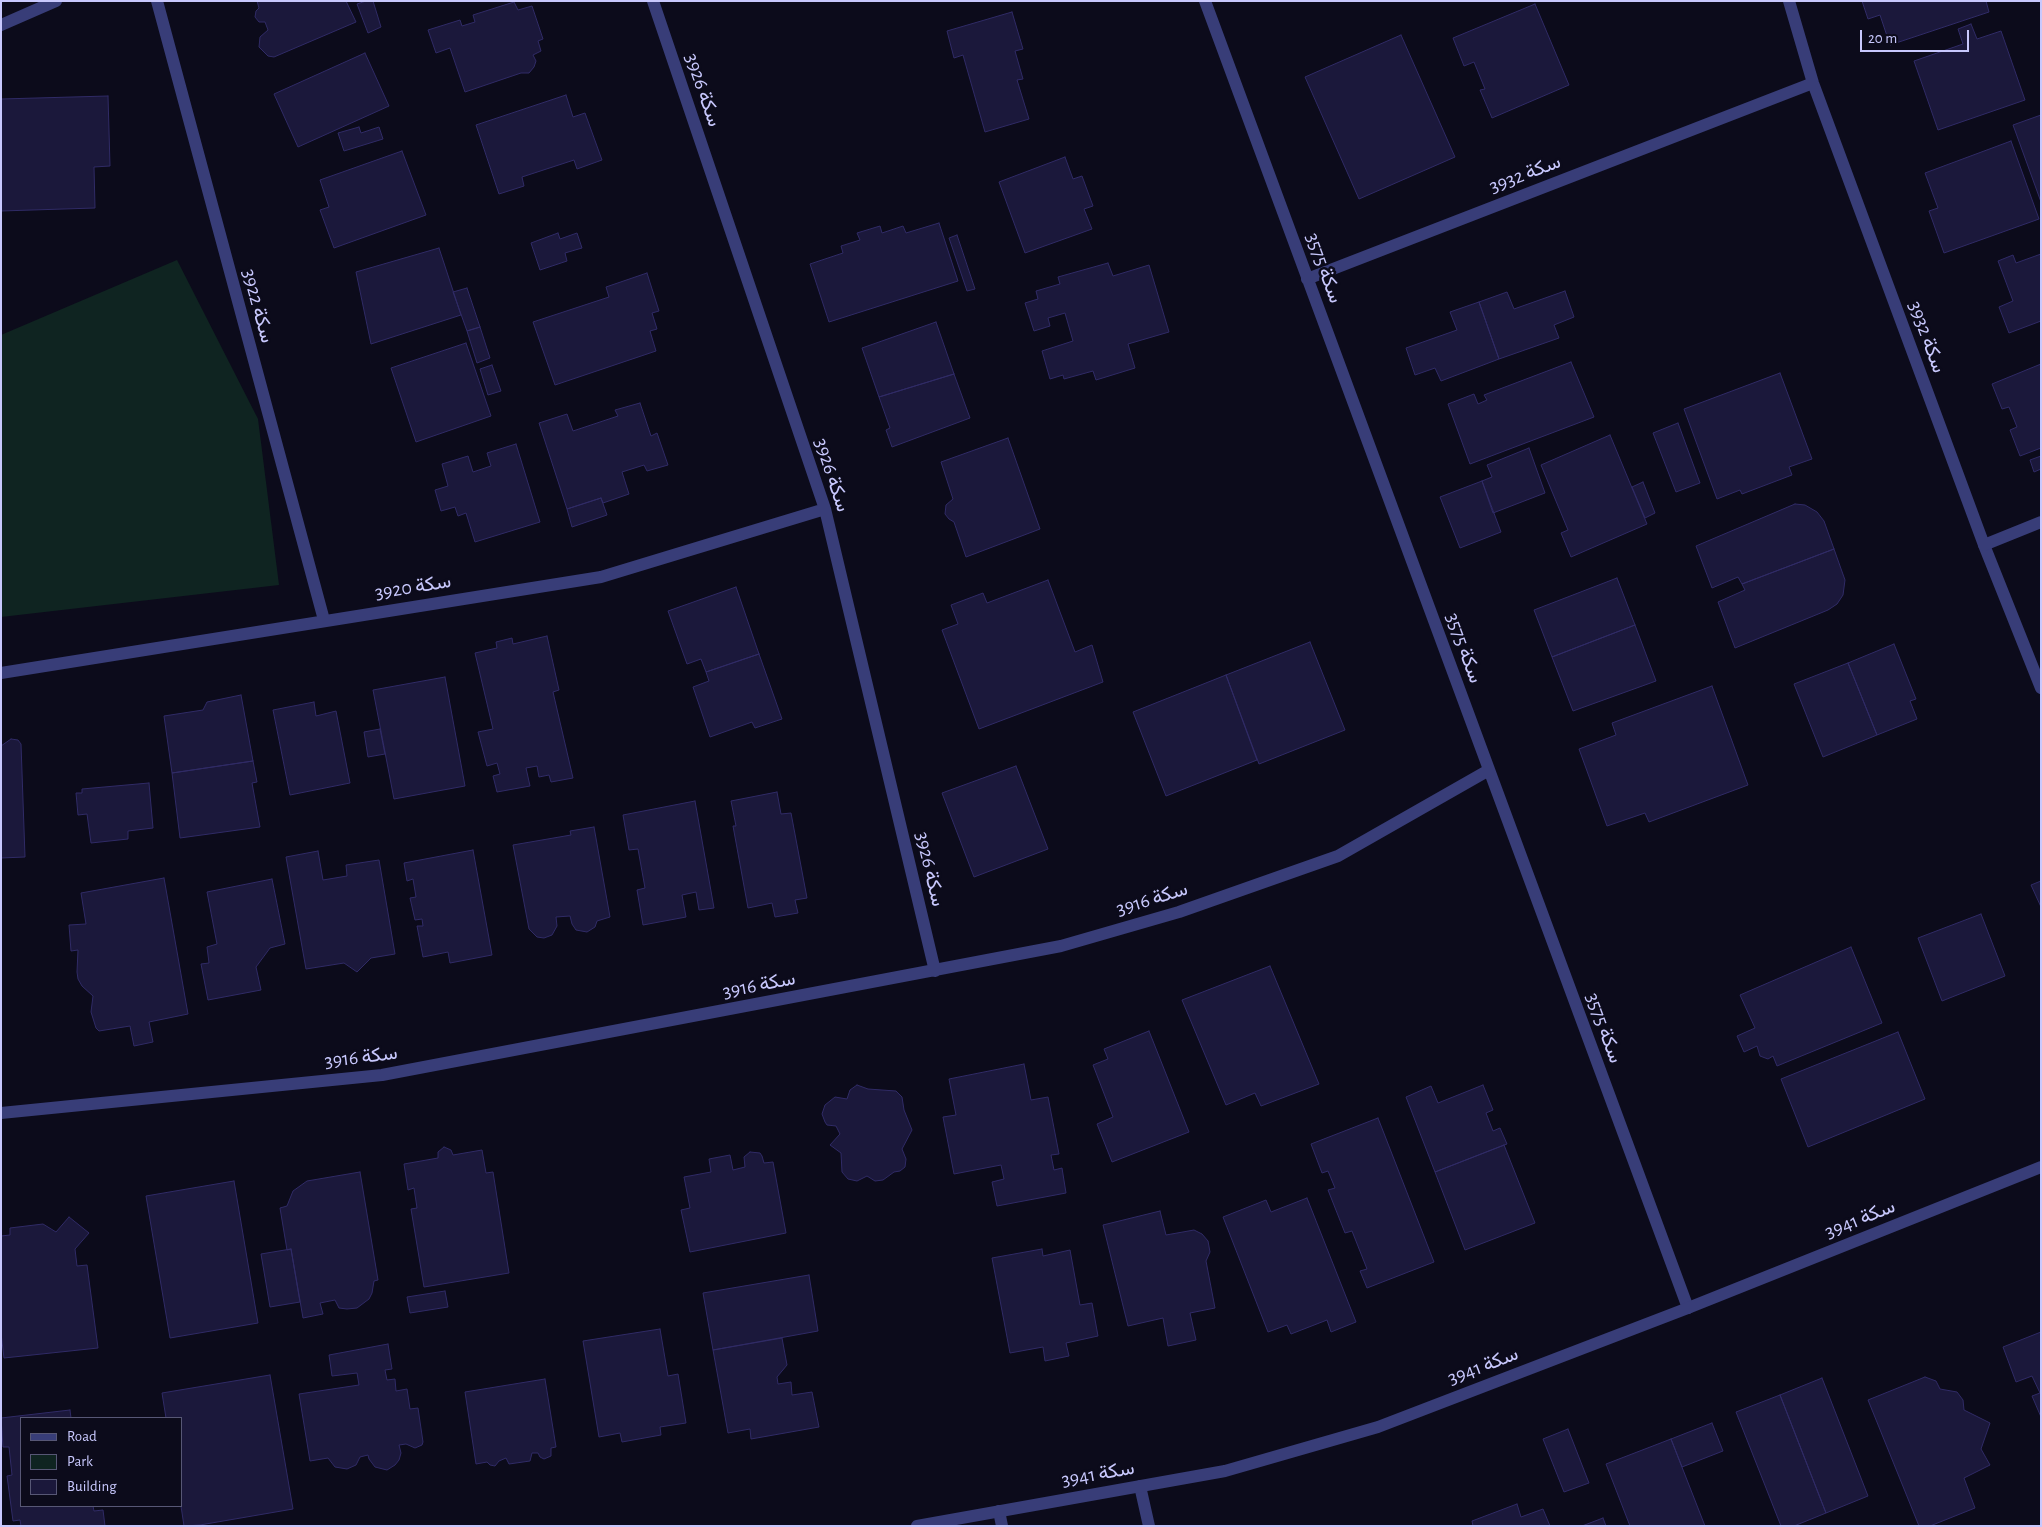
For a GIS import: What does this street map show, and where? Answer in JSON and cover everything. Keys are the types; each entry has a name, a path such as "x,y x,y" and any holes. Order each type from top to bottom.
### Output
{"street":[{"path":"1,25 56,1"},
{"name":"سكة 3922","path":"157,1 324,620"},
{"name":"سكة 3926","path":"653,1 825,508 935,971"},
{"name":"سكة 3575","path":"1205,1 1688,1308"},
{"name":"سكة 3932","path":"1789,1 1813,83 1984,545 2041,688"},
{"name":"سكة 3932","path":"1307,278 1813,83"},
{"name":"سكة 3920","path":"1,673 601,577 825,508"},
{"path":"1984,545 2041,522"},
{"name":"سكة 3916","path":"1,1113 382,1075 1061,946 1170,915 1338,856 1489,770"},
{"name":"سكة 3941","path":"917,1526 1225,1471 1378,1427 1688,1308 2041,1167"},
{"path":"1140,1486 1149,1526"},
{"path":"999,1511 1002,1526"}],"green space":[{"path":"177,260 258,419 279,585 1,617 1,335"}],"building":[{"path":"257,1 346,1 356,22 274,57 268,56 259,47 260,37 268,30 265,22 259,22 255,17 256,11 259,8"},
{"path":"373,1 381,27 368,33 357,4"},
{"path":"1862,1 1986,1 1989,12 1890,45 1880,15 1868,19"},
{"path":"514,2 518,10 532,6 543,39 538,41 541,51 533,55 536,61 534,67 529,73 521,73 465,92 450,48 436,53 428,30 460,20 462,26 475,22 473,15"},
{"path":"1535,4 1569,85 1492,118 1480,90 1485,89 1474,62 1464,66 1453,38"},
{"path":"1012,12 1023,49 1015,51 1023,79 1017,80 1029,119 985,132 963,55 954,58 947,31"},
{"path":"1971,24 1977,39 2001,31 2025,100 1938,130 1914,61 1963,44 1958,29"},
{"path":"1401,35 1455,157 1359,199 1305,77"},
{"path":"365,53 389,106 298,147 274,94"},
{"path":"566,95 573,117 585,113 602,160 577,169 574,160 522,177 524,186 499,194 476,125"},
{"path":"108,96 110,166 94,167 95,208 1,211 1,99"},
{"path":"2041,115 2041,202 2013,125"},
{"path":"359,127 361,133 379,127 383,139 344,151 338,133"},
{"path":"2011,141 2039,219 1944,253 1929,211 1938,208 1925,173"},
{"path":"402,151 426,215 334,248 320,210 329,207 320,180"},
{"path":"1065,157 1073,179 1082,176 1093,206 1084,209 1092,229 1025,253 999,182"},
{"path":"939,223 958,281 829,322 810,264 843,253 841,246 860,240 857,233 880,226 882,233 903,226 906,233"},
{"path":"558,233 560,239 577,233 582,248 565,253 567,261 540,270 531,243"},
{"path":"957,235 975,289 967,291 949,238"},
{"path":"439,248 461,315 371,344 356,272"},
{"path":"2041,254 2041,321 2009,333 1999,307 2013,301 1998,261 2013,255 2016,263"},
{"path":"1108,263 1113,276 1149,265 1169,332 1128,344 1135,368 1096,380 1093,371 1064,379 1063,375 1050,379 1042,351 1073,341 1065,313 1048,318 1050,326 1034,331 1025,303 1038,299 1036,291 1060,284 1058,277"},
{"path":"647,273 659,311 652,313 657,329 650,331 656,351 555,385 533,322 609,297 606,287"},
{"path":"467,288 480,327 467,331 453,292"},
{"path":"1565,291 1574,317 1554,325 1559,338 1499,359 1479,302 1507,292 1514,309"},
{"path":"1479,302 1499,359 1441,381 1435,368 1415,375 1406,348 1457,330 1450,312"},
{"path":"936,322 954,374 879,397 862,348"},
{"path":"480,327 490,358 477,363 467,331"},
{"path":"466,343 491,416 416,442 391,368"},
{"path":"1571,362 1594,417 1470,464 1448,404 1474,394 1478,404 1487,400 1484,395"},
{"path":"2041,364 2041,448 2020,456 2010,430 2017,427 2009,407 2002,409 1992,384"},
{"path":"492,365 501,391 488,395 480,369"},
{"path":"1780,373 1812,459 1789,467 1792,475 1742,494 1740,490 1717,499 1684,409"},
{"path":"954,374 970,418 892,447 886,430 890,428 879,397"},
{"path":"640,403 651,436 657,433 668,465 647,471 644,465 622,472 629,494 603,503 601,498 567,509 539,423 567,414 573,431 618,416 615,410"},
{"path":"1678,423 1700,483 1676,492 1653,433"},
{"path":"1610,435 1647,524 1571,557 1561,533 1568,530 1541,465"},
{"path":"1008,438 1040,529 966,557 954,522 945,514 946,505 953,499 941,462"},
{"path":"516,444 540,522 475,542 466,513 458,516 455,507 441,511 435,490 448,486 442,464 468,456 473,472 491,466 487,453"},
{"path":"1529,448 1545,493 1493,513 1482,481 1492,477 1487,465"},
{"path":"2041,456 2041,469 2034,472 2030,460"},
{"path":"1482,481 1501,532 1460,548 1440,497"},
{"path":"1643,482 1655,513 1645,518 1632,487"},
{"path":"601,498 607,515 572,527 567,509"},
{"path":"1795,504 1805,505 1817,512 1824,521 1834,549 1742,584 1738,577 1712,588 1696,546"},
{"path":"1834,549 1845,580 1843,595 1837,604 1828,610 1735,648 1718,602 1745,590 1742,584"},
{"path":"1617,578 1635,625 1552,657 1534,610"},
{"path":"1048,580 1075,652 1092,645 1103,682 979,729 942,630 958,624 951,605 983,593 987,603"},
{"path":"736,587 759,654 706,672 701,659 687,664 668,611"},
{"path":"1635,625 1656,681 1573,711 1552,657"},
{"path":"547,636 559,690 553,692 573,778 551,782 549,775 539,777 537,766 526,768 530,786 497,792 493,776 500,774 497,763 487,766 478,732 493,729 475,653 497,648 496,642 512,638 513,644"},
{"path":"1310,642 1345,730 1259,764 1226,675"},
{"path":"1894,644 1916,699 1910,701 1917,719 1877,735 1848,663"},
{"path":"759,654 782,719 755,728 752,722 710,737 693,687 709,681 706,672"},
{"path":"1848,663 1877,735 1823,757 1794,684"},
{"path":"1226,675 1257,760 1166,796 1133,712"},
{"path":"445,677 465,786 394,799 373,690"},
{"path":"1712,686 1748,785 1649,822 1645,813 1607,826 1579,749 1616,735 1612,723"},
{"path":"241,695 253,761 172,773 164,716 203,710 207,702"},
{"path":"314,702 316,716 336,711 350,783 290,795 273,710"},
{"path":"380,729 385,754 368,757 364,732"},
{"path":"11,739 18,740 21,744 25,857 1,858 1,746"},
{"path":"253,761 257,782 252,783 260,827 180,838 172,773"},
{"path":"1016,766 1048,849 974,877 942,793"},
{"path":"149,783 153,828 128,831 128,839 91,843 87,814 78,815 76,793 82,793 82,789"},
{"path":"777,792 781,814 791,813 807,898 795,900 798,913 775,917 772,903 748,908 733,826 736,826 731,801"},
{"path":"695,801 714,908 699,910 696,892 682,895 686,917 643,925 637,890 645,888 638,849 629,850 623,815"},
{"path":"594,827 610,917 597,921 595,927 587,932 576,930 570,916 556,917 557,926 552,935 544,938 537,937 529,929 513,845 571,835 570,831"},
{"path":"473,850 492,955 450,963 448,952 423,957 417,926 423,926 422,919 415,920 410,898 416,897 413,879 407,881 404,863"},
{"path":"318,851 323,880 347,876 346,865 379,860 395,954 371,958 357,972 344,963 306,969 286,857"},
{"path":"164,878 188,1014 149,1022 153,1042 134,1046 130,1026 99,1031 96,1028 91,1012 93,996 82,986 78,979 78,950 71,951 69,925 86,924 81,893"},
{"path":"272,879 285,944 270,948 256,967 261,990 208,1000 201,964 209,963 207,947 217,944 207,892"},
{"path":"2041,881 2041,907 2031,885"},
{"path":"1981,914 2005,976 1942,1001 1918,938"},
{"path":"1851,947 1882,1023 1777,1066 1773,1056 1768,1059 1760,1056 1757,1046 1744,1052 1737,1036 1755,1028 1740,995"},
{"path":"1270,966 1319,1084 1261,1106 1255,1093 1226,1105 1182,1000"},
{"path":"1149,1031 1189,1132 1112,1162 1097,1124 1113,1117 1093,1065 1108,1059 1104,1049"},
{"path":"1898,1032 1925,1099 1808,1147 1781,1079"},
{"path":"1024,1064 1031,1100 1048,1097 1059,1154 1051,1155 1054,1170 1062,1168 1066,1193 997,1206 992,1182 1004,1179 1001,1165 954,1174 943,1117 956,1115 949,1079"},
{"path":"857,1085 868,1089 896,1091 902,1097 904,1110 912,1130 902,1149 906,1159 905,1167 883,1180 875,1181 867,1176 857,1181 848,1179 842,1172 841,1153 830,1145 840,1134 836,1126 827,1125 825,1122 822,1114 825,1105 835,1097 847,1099 850,1090"},
{"path":"1483,1085 1493,1110 1486,1113 1493,1131 1500,1128 1507,1144 1435,1172 1406,1097 1431,1086 1438,1103"},
{"path":"1378,1118 1434,1262 1367,1288 1360,1271 1367,1269 1352,1231 1345,1233 1328,1190 1335,1188 1328,1171 1322,1173 1311,1144"},
{"path":"1504,1145 1535,1223 1465,1250 1435,1172"},
{"path":"444,1147 451,1150 453,1155 482,1150 486,1173 493,1172 509,1273 424,1287 411,1209 417,1208 414,1188 408,1190 404,1164 438,1158 438,1152"},
{"path":"750,1152 760,1153 764,1163 773,1162 786,1233 690,1252 681,1210 690,1208 684,1177 711,1172 709,1159 730,1155 733,1170 745,1167 744,1157"},
{"path":"360,1172 378,1280 374,1281 369,1299 357,1308 339,1308 335,1300 320,1303 323,1314 303,1318 291,1249 287,1250 280,1208 287,1206 293,1191 307,1181"},
{"path":"234,1181 258,1323 170,1338 146,1196"},
{"path":"1307,1198 1356,1322 1331,1332 1327,1320 1291,1334 1287,1325 1268,1332 1223,1217 1266,1200 1271,1212"},
{"path":"1160,1211 1166,1235 1194,1230 1202,1234 1208,1241 1210,1252 1206,1261 1215,1308 1190,1313 1196,1340 1168,1346 1163,1318 1128,1326 1103,1225"},
{"path":"69,1217 89,1233 75,1249 77,1266 87,1265 98,1348 4,1358 1,1333 1,1236 10,1235 10,1228 43,1224 56,1232"},
{"path":"291,1249 300,1302 270,1307 261,1254"},
{"path":"1042,1249 1043,1256 1070,1250 1080,1305 1092,1303 1098,1336 1066,1343 1069,1356 1045,1361 1043,1347 1010,1353 992,1258"},
{"path":"809,1275 818,1331 713,1350 703,1293"},
{"path":"445,1291 448,1307 410,1313 407,1297"},
{"path":"660,1329 668,1376 678,1374 686,1423 660,1427 661,1435 622,1442 620,1433 599,1437 583,1341"},
{"path":"2041,1332 2041,1417 2032,1396 2040,1393 2032,1376 2016,1382 2003,1347"},
{"path":"782,1338 787,1365 777,1377 778,1384 791,1382 792,1395 812,1392 819,1427 751,1439 750,1429 728,1433 713,1350"},
{"path":"388,1344 392,1369 385,1370 387,1380 395,1379 396,1391 407,1389 410,1409 418,1408 422,1445 415,1448 406,1444 399,1445 401,1453 399,1460 387,1470 375,1467 368,1455 360,1457 356,1465 347,1469 335,1467 328,1458 310,1461 299,1394 359,1385 357,1373 332,1376 329,1355"},
{"path":"270,1375 293,1509 184,1526 181,1507 182,1417 166,1417 162,1393"},
{"path":"1925,1377 1936,1381 1940,1389 1957,1392 1963,1400 1964,1410 1990,1423 1981,1449 1990,1465 1964,1478 1975,1508 1930,1526 1919,1526 1868,1400"},
{"path":"1822,1378 1868,1496 1826,1513 1780,1395"},
{"path":"545,1379 556,1447 551,1448 551,1456 544,1459 538,1453 532,1453 530,1461 509,1464 506,1458 499,1461 495,1466 487,1462 476,1464 465,1392"},
{"path":"1780,1395 1826,1513 1794,1526 1781,1526 1736,1412"},
{"path":"70,1410 71,1417 20,1417 20,1507 93,1507 94,1511 103,1510 105,1526 21,1526 20,1520 13,1521 7,1476 12,1475 9,1447 3,1447 1,1418"},
{"path":"1712,1423 1723,1451 1682,1467 1671,1439"},
{"path":"1568,1429 1589,1483 1564,1492 1543,1439"},
{"path":"1671,1439 1705,1526 1630,1526 1606,1464"},
{"path":"1517,1504 1521,1517 1543,1509 1550,1526 1473,1526 1472,1521"},
{"path":"1603,1518 1606,1526 1582,1526"}]}
